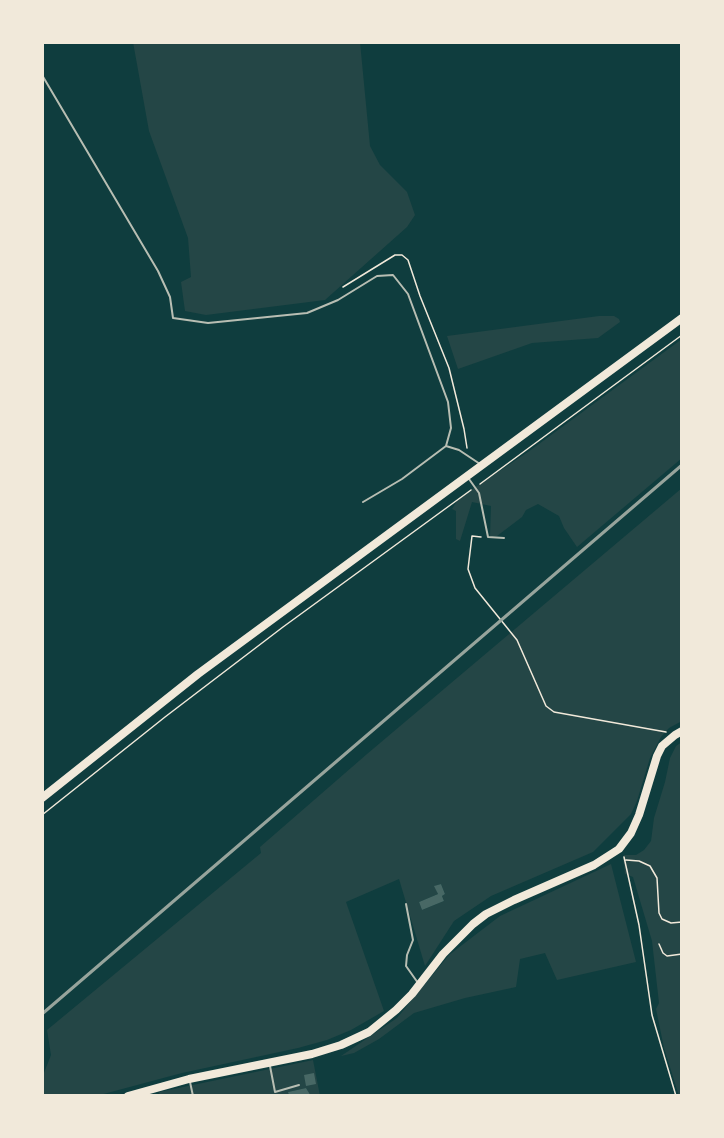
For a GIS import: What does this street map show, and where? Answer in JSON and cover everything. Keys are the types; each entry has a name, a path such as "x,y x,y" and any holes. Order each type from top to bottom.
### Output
{"main road":[{"path":"42,798 198,674 682,318"},
{"path":"128,1096 189,1079 312,1054 355,1040 385,1020 419,985 452,945 486,914 594,865 619,849 631,833 639,815 662,746 678,733"}],"lane":[{"path":"42,75 158,272 170,297 173,318 208,323 306,313 338,300 377,276 393,275 408,294 448,402 451,428 446,446 402,479 363,502"},
{"path":"446,446 459,450 481,465"},
{"path":"467,475 479,493 488,537 504,538"},
{"path":"406,904 413,940 407,955 406,966 419,985"},
{"path":"269,1062 275,1092 299,1085"},
{"path":"189,1079 194,1096"}],"path":[{"path":"42,815 210,682 682,335"},
{"path":"488,537 472,536 468,568 475,588 517,640 546,706 554,712 678,733"},
{"path":"619,849 625,860 639,925 652,1015 676,1096"},
{"path":"625,860 639,861 650,866 657,878 659,913 662,919 671,923 682,922"},
{"path":"659,944 667,956 682,954"}],"shaded area":[{"path":"133,42 360,42 370,146 380,165 407,192 415,215 407,227 325,300 206,315 185,311 181,282 191,277 188,238 149,131"},
{"path":"614,316 620,322 598,338 532,343 458,369 447,336"},
{"path":"682,339 682,458 577,547 559,516 538,504 526,510 522,517 497,536 490,536 491,506 472,502 460,541 456,539 456,511 452,509 457,501"},
{"path":"682,488 682,721 669,728 661,737 650,758 631,814 593,852 491,896 454,921 425,966 399,879 346,902 384,1011 351,1030 298,1048 182,1073 96,1096 42,1096 42,1078 51,1055 47,1030 261,853 260,847","holes":["441,884 445,894 442,896 444,901 422,910 419,902 438,894 435,886"]},
{"path":"682,742 682,1096 679,1096 664,1048 656,1009 659,1003 652,941 633,877 625,874 623,858 624,855 636,855 644,850 651,841 654,818 670,758 676,746"},
{"path":"611,864 636,962 557,980 545,953 520,959 516,987 465,998 414,1013 379,1039 354,1053 341,1056 397,1018 449,955 500,916"},
{"path":"313,1060 320,1096 311,1096 306,1088 288,1092 288,1095 282,1096 160,1096 159,1092"}],"building":[{"path":"441,884 445,894 442,896 444,901 422,910 419,902 438,894 434,886"},
{"path":"314,1073 316,1084 306,1086 304,1075"},
{"path":"306,1088 311,1096 289,1096 288,1092"}],"railway":[{"path":"42,1014 682,465"}]}
